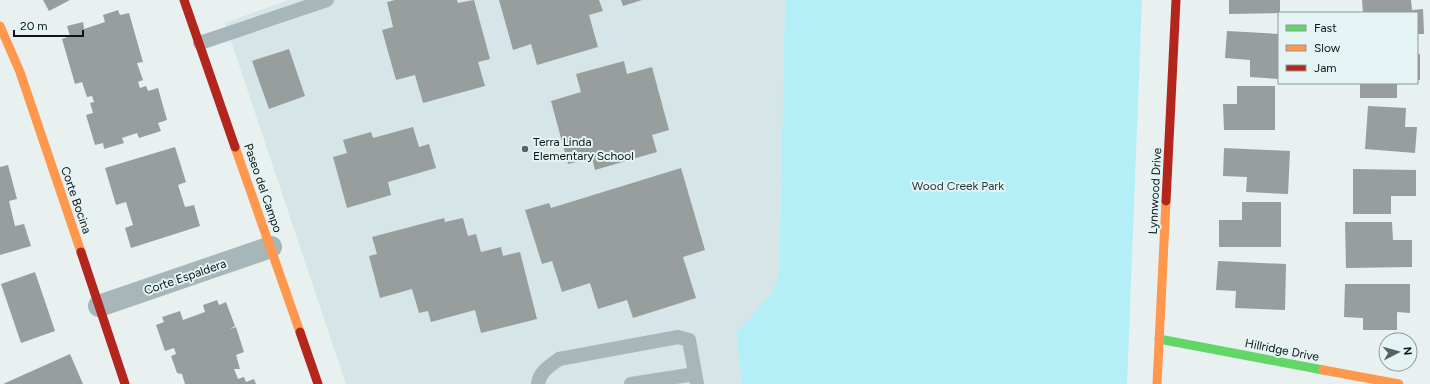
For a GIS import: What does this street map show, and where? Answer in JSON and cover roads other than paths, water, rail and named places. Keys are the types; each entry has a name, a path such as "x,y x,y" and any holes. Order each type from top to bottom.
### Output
{"street":[{"name":"Paseo del Campo","path":"184,0 318,384"},
{"name":"Lynnwood Drive","path":"1157,384 1176,0"},
{"name":"Corte Bocina","path":"0,26 20,72 125,384"},
{"name":"Corte Espaldera","path":"99,306 271,247"},
{"name":"Hillridge Drive","path":"1160,339 1399,384"}],"lane":[{"path":"200,43 327,0"},
{"path":"538,384 538,380 544,369 558,359 678,337 689,340 696,379 631,384"}],"place":[{"name":"Terra Linda Elementary School","path":"525,149"}],"park label":[{"name":"Wood Creek Park","path":"958,186"}]}
